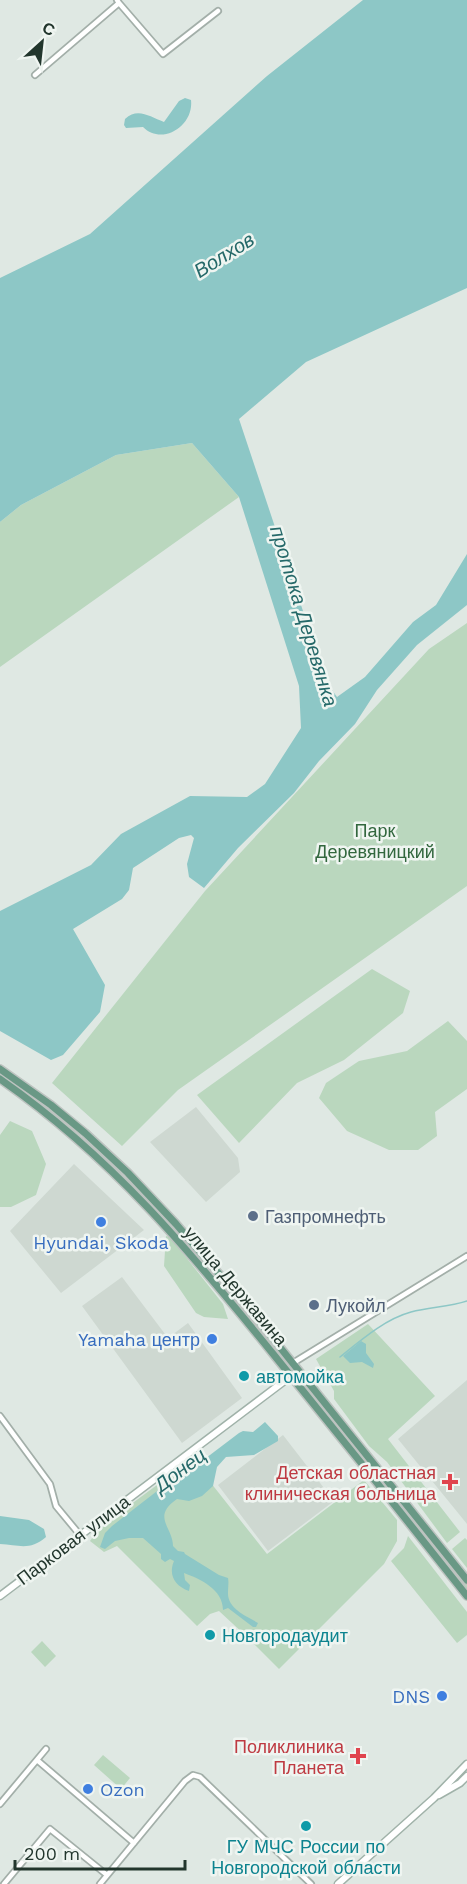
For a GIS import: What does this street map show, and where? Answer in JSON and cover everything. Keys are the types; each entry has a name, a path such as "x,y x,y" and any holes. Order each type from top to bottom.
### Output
{"main road":[{"name":"улица Державина","path":"0,1069 51,1105 85,1133 118,1164 182,1232 250,1310 467,1580"},
{"name":"улица Державина","path":"0,1079 61,1124 114,1171 176,1237 243,1316 467,1596"}],"street":[{"path":"35,75 118,2 163,54 218,11"},
{"path":"293,1363 467,1256"},
{"path":"243,1316 250,1310"},
{"name":"Парковая улица","path":"0,1596 291,1376"},
{"path":"0,1416 50,1484 56,1506 80,1534"},
{"path":"0,1804 46,1749"},
{"path":"37,1760 134,1843"},
{"path":"338,1884 434,1798 467,1764"},
{"path":"100,1884 188,1778 193,1775 200,1777 311,1884"},
{"path":"434,1798 460,1783 467,1776"},
{"path":"4,1884 51,1829 107,1875"}],"shaded area":[{"path":"196,1107 238,1158 240,1172 206,1202 150,1142"},
{"path":"74,1164 144,1230 61,1293 10,1231"},
{"path":"122,1277 168,1338 188,1323 242,1398 182,1443 82,1306"},
{"name":"Детская областная клиническая больница","path":"467,1380 467,1524 398,1439"},
{"path":"283,1435 334,1501 268,1551 218,1485"}],"green space":[{"path":"192,443 239,497 0,667 0,522 21,505 116,455"},
{"name":"Парк Деревяницкий","path":"467,623 467,886 178,1090 122,1146 52,1083 205,891 429,649"},
{"path":"372,969 410,991 403,1013 344,1060 297,1083 239,1143 197,1095"},
{"path":"448,1021 467,1041 467,1089 435,1112 437,1136 418,1150 389,1150 347,1131 319,1098 326,1083 359,1061 407,1051"},
{"path":"10,1121 32,1131 46,1164 36,1195 11,1207 0,1207 0,1135"},
{"path":"166,1236 170,1237 223,1304 228,1319 204,1317 196,1313 164,1266"},
{"path":"206,1264 244,1308 241,1309 204,1265"},
{"path":"250,1314 467,1585 467,1591 247,1316"},
{"path":"368,1324 435,1396 388,1439 460,1532 447,1543 387,1462 369,1446 334,1399 334,1391 316,1359"},
{"path":"192,1459 267,1554 364,1480 397,1520 397,1541 384,1564 279,1669 219,1611 210,1614 197,1626 117,1546 104,1552 90,1541 99,1528"},
{"path":"408,1536 467,1612 467,1635 457,1643 391,1561 404,1548"},
{"path":"465,1538 467,1540 467,1568 452,1549"},
{"path":"42,1641 56,1656 45,1667 31,1652"},
{"path":"103,1755 130,1778 121,1789 94,1765"}],"water":[{"path":"363,0 467,0 467,288 306,362 239,419 327,683 337,697 365,677 413,622 436,605 467,554 467,605 417,645 377,690 355,724 319,761 294,793 238,848 204,888 189,877 187,864 194,838 191,835 179,838 133,868 129,890 122,899 73,929 105,985 100,1012 63,1055 51,1060 0,1031 0,911 91,865 121,834 190,796 247,797 265,784 301,728 299,686 239,497 192,443 116,455 21,505 0,522 0,278 90,234 267,76"},
{"path":"185,98 191,100 191,109 187,118 182,125 167,134 151,132 143,127 126,128 124,125 125,119 130,115 139,113 164,122 179,101"},
{"path":"361,1341 366,1344 366,1353 374,1364 373,1368 362,1362 350,1363 343,1356"},
{"path":"265,1422 278,1436 278,1441 254,1455 226,1457 217,1467 213,1486 202,1496 189,1501 177,1499 169,1505 164,1517 173,1546 219,1575 228,1578 231,1603 238,1611 258,1623 256,1627 228,1608 223,1610 219,1596 203,1582 184,1573 185,1580 190,1585 189,1591 180,1586 172,1575 174,1561 170,1559 165,1562 161,1559 161,1554 143,1538 115,1541 105,1549 100,1547 105,1533 112,1526 161,1488 239,1433 253,1432"},
{"path":"0,1516 29,1520 44,1529 46,1537 29,1546 0,1544"}],"waterway":[{"name":"Донец","path":"340,1357 374,1331 401,1315 467,1301"}],"place":[{"name":"Газпромнефть","path":"253,1216"},
{"name":"Hyundai, Skoda","path":"101,1222"},
{"name":"Лукойл","path":"314,1305"},
{"name":"Yamaha центр","path":"212,1339"},
{"name":"автомойка","path":"244,1376"},
{"name":"Детская областная клиническая больница","path":"450,1482"},
{"name":"Новгородаудит","path":"210,1635"},
{"name":"DNS","path":"442,1696"},
{"name":"Поликлиника Планета","path":"358,1756"},
{"name":"Ozon","path":"88,1789"},
{"name":"ГУ МЧС России по Новгородской области","path":"306,1826"}],"water label":[{"name":"Волхов","path":"224,255"},
{"name":"протока Деревянка","path":"304,616"}]}
